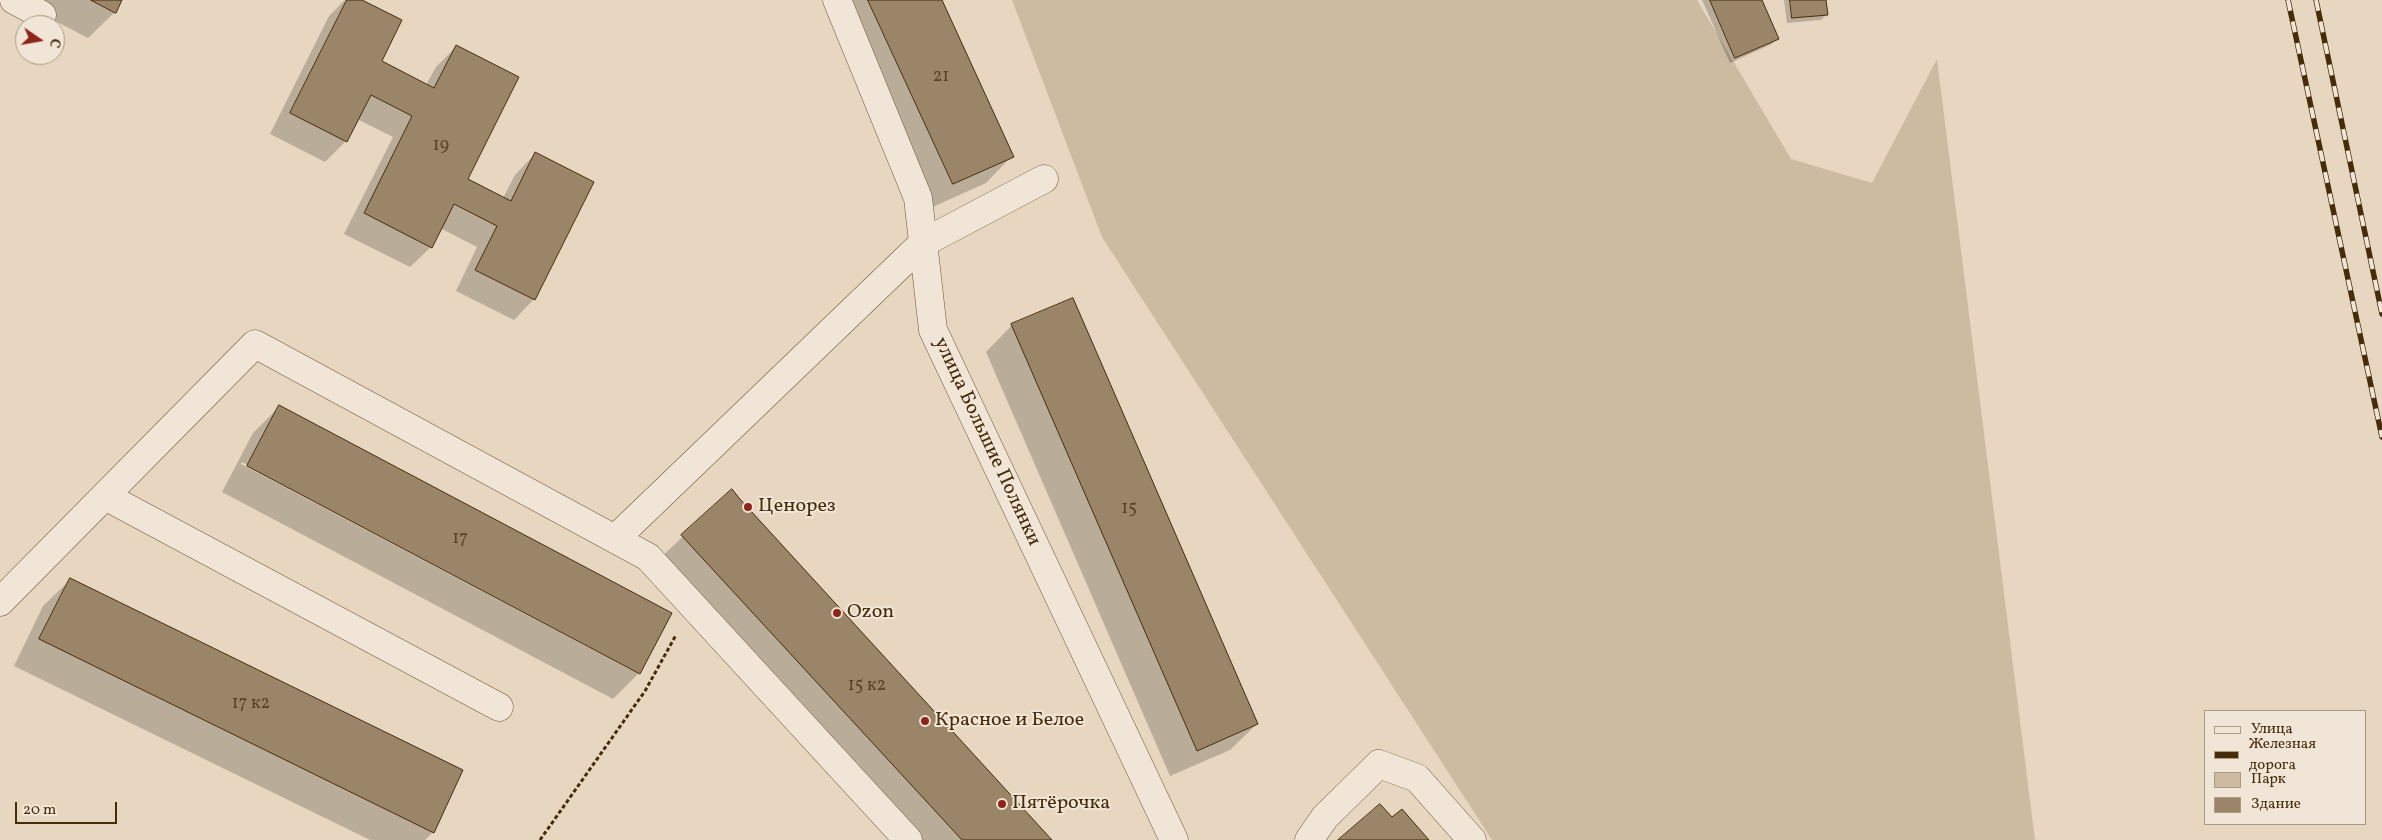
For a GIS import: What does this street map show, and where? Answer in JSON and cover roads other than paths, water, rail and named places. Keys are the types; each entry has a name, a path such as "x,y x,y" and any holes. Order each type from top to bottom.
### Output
{"street":[{"path":"14,0 42,15"},
{"name":"улица Большие Полянки","path":"838,0 918,198 933,330 1174,840"},
{"path":"616,539 923,243 1044,179"},
{"path":"0,602 256,344 648,557 908,840"},
{"path":"105,496 499,707"},
{"path":"1309,840 1325,816 1379,764 1417,778 1472,840"}],"railway":[{"path":"2288,0 2382,437"},
{"path":"2316,0 2382,314"}],"place":[{"name":"Ценорез","path":"748,507"},
{"name":"Ozon","path":"837,613"},
{"name":"Красное и Белое","path":"925,721"},
{"name":"Пятёрочка","path":"1002,804"}]}
